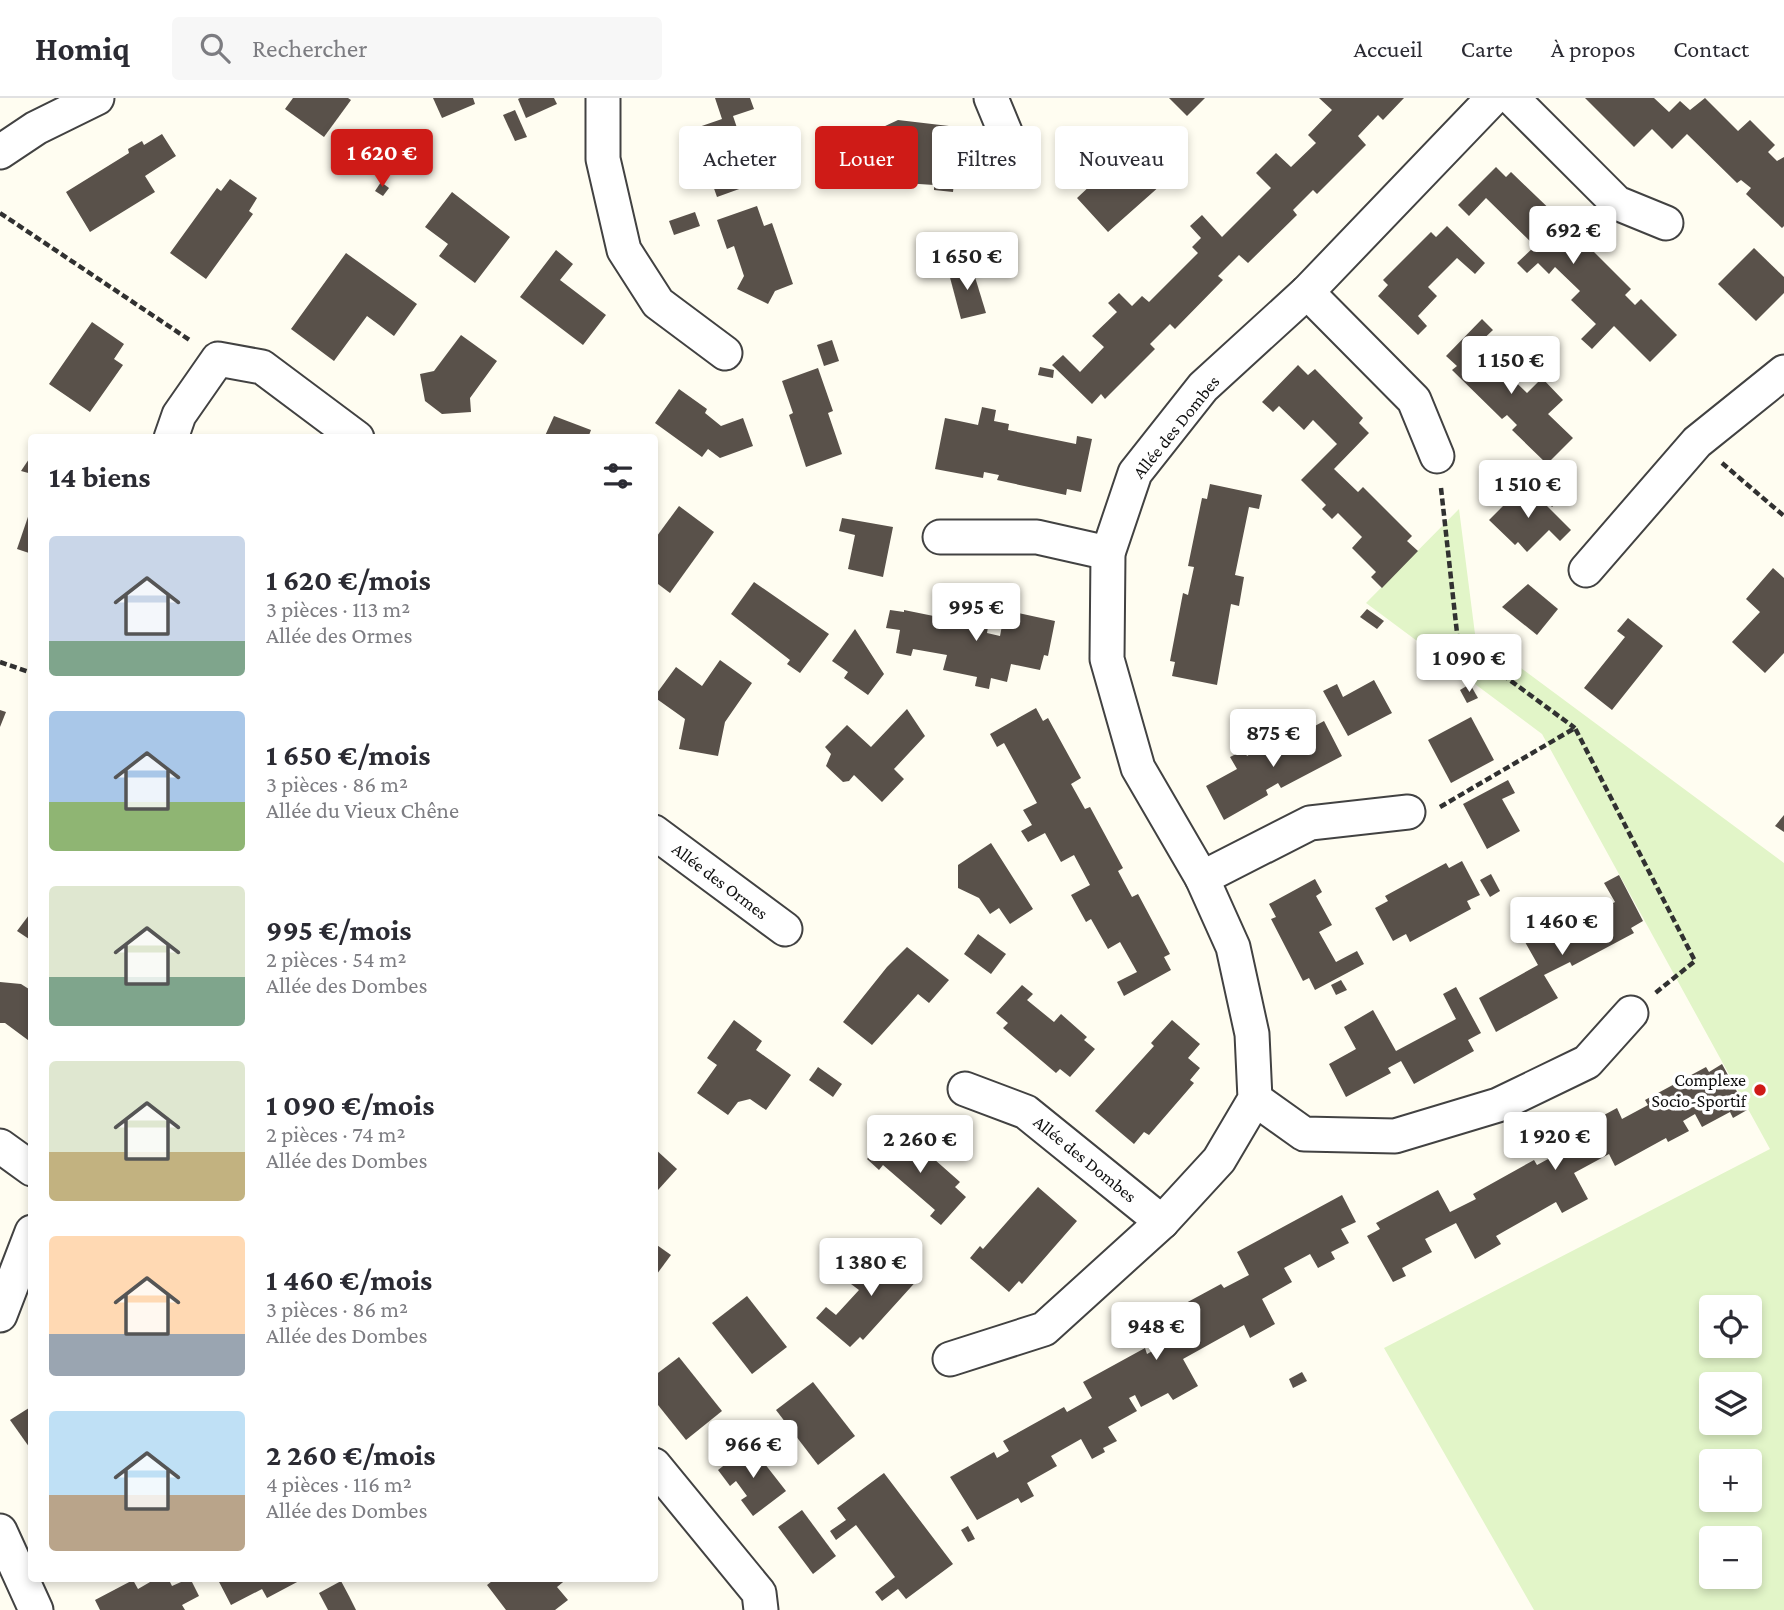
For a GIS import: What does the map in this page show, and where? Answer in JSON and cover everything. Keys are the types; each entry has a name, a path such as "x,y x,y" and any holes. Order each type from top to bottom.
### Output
{"street":[{"path":"0,152 36,113 97,98"},
{"path":"603,98 603,159 624,250 658,303 725,353"},
{"path":"991,98 1003,126"},
{"name":"Allée des Dombes","path":"1255,1099 1252,1034 1233,947 1202,878 1138,768 1108,659 1108,553 1135,473 1203,387 1307,292 1493,98"},
{"path":"1512,98 1617,203 1666,223"},
{"path":"1307,292 1414,400 1437,456"},
{"path":"172,434 179,415 218,359 262,367 352,434"},
{"path":"1586,570 1697,442 1784,372"},
{"path":"940,537 1037,537 1108,553"},
{"path":"1202,878 1310,823 1408,812"},
{"name":"Allée des Ormes","path":"658,835 785,929"},
{"path":"950,1359 1044,1329 1162,1222 1219,1160 1255,1099 1304,1134 1395,1136 1498,1105 1587,1062 1631,1013"},
{"name":"Allée des Dombes","path":"965,1089 1026,1112 1162,1222"},
{"path":"0,1146 28,1166"},
{"path":"0,1315 28,1242"},
{"path":"658,1470 759,1593 761,1610"},
{"path":"0,1531 36,1610"}],"path":[{"path":"0,213 218,359"},
{"path":"1697,442 1784,516"},
{"path":"1437,456 1458,642 1575,728 1695,961 1631,1013"},
{"path":"0,662 28,672"},
{"path":"1408,812 1441,807 1575,728"}],"green space":[{"name":"Complexe Socio-Sportif","path":"1459,509 1475,634 1784,863 1784,1610 1534,1610 1384,1348 1770,1149 1542,734 1366,603"}],"building":[{"path":"293,98 351,100 324,137 285,109"},
{"path":"433,98 473,98 475,104 442,118"},
{"path":"554,98 557,104 526,118 518,99"},
{"path":"715,98 750,98 754,109 733,116 736,126 702,126 722,119"},
{"path":"1169,98 1205,98 1187,116"},
{"path":"1319,98 1404,98 1383,120 1378,115 1358,136 1366,145 1317,194 1313,190 1293,210 1297,215 1248,263 1239,255 1218,276 1223,280 1175,329 1170,324 1150,344 1155,349 1105,399 1101,394 1092,404 1052,365 1063,355 1080,372 1104,347 1092,336 1117,312 1108,303 1119,293 1132,306 1142,296 1149,302 1198,253 1192,247 1201,238 1190,226 1202,215 1222,237 1271,188 1256,173 1276,153 1291,167 1316,143 1308,135 1332,110"},
{"path":"1585,98 1654,98 1669,112 1680,101 1690,110 1705,98 1738,131 1750,120 1775,145 1768,152 1777,161 1784,157 1784,226 1782,228 1746,194 1751,188 1741,180 1737,183 1687,134 1672,149 1652,129 1634,147"},
{"path":"515,110 527,137 515,141 503,115"},
{"path":"898,120 949,126 932,126 932,185 918,184 918,126 885,126"},
{"path":"162,134 176,156 145,176 155,192 90,232 66,192 129,153 128,149 142,141 144,145"},
{"path":"1496,167 1506,177 1511,172 1561,220 1556,225 1576,246 1582,240 1631,289 1625,295 1635,305 1641,299 1677,335 1650,362 1614,326 1592,349 1581,339 1596,324 1571,300 1580,291 1555,267 1549,274 1538,263 1527,273 1517,263 1535,246 1486,198 1469,216 1458,205"},
{"path":"230,179 257,198 249,211 253,214 206,279 170,253 217,188 221,191"},
{"path":"381,182 389,188 383,196 375,191"},
{"path":"714,189 739,189 717,197"},
{"path":"934,189 953,189 953,192"},
{"path":"1087,189 1156,189 1108,232 1077,198"},
{"path":"452,192 510,237 475,283 439,256 448,244 425,227"},
{"path":"757,206 764,226 772,223 793,284 775,291 768,304 737,289 744,276 734,246 727,249 717,220"},
{"path":"695,212 700,226 674,235 669,221"},
{"path":"1447,226 1485,263 1475,274 1457,258 1428,287 1437,296 1418,316 1427,326 1418,335 1378,296 1388,285 1383,280 1431,232 1436,237"},
{"path":"1754,248 1784,277 1784,293 1756,321 1718,284"},
{"path":"556,250 573,264 560,280 606,315 583,345 520,297"},
{"path":"346,253 417,304 394,336 367,316 334,361 291,329"},
{"path":"971,264 986,313 961,319 948,270"},
{"path":"1482,319 1493,330 1477,345 1527,393 1542,378 1563,400 1548,414 1573,438 1547,464 1512,430 1517,425 1507,415 1502,419 1452,370 1457,366 1446,356"},
{"path":"92,322 124,344 114,359 123,365 90,412 49,384"},
{"path":"461,335 497,361 470,398 471,412 442,414 425,401 420,374 434,371"},
{"path":"832,340 839,361 824,366 817,345"},
{"path":"1298,365 1308,375 1315,369 1363,418 1359,423 1369,433 1334,469 1358,492 1363,487 1412,536 1407,541 1418,551 1382,588 1371,577 1376,572 1352,548 1362,537 1338,513 1332,519 1322,509 1326,505 1301,480 1337,444 1313,420 1304,430 1279,406 1273,412 1262,402"},
{"path":"1040,367 1054,370 1053,378 1038,375"},
{"path":"818,368 833,411 828,413 842,454 806,467 789,415 793,413 782,381"},
{"path":"679,389 707,409 705,413 721,426 743,418 753,446 720,458 708,449 702,457 655,423"},
{"path":"982,407 996,410 994,421 1009,424 1008,430 1076,444 1077,436 1092,439 1081,492 1067,489 1066,495 997,480 999,475 984,472 983,478 935,469 945,418 978,425"},
{"path":"554,416 591,430 590,434 546,434"},
{"path":"28,460 28,473 21,471"},
{"path":"1210,484 1262,495 1259,509 1249,507 1235,575 1244,577 1239,606 1231,604 1217,685 1172,676 1175,662 1170,661 1183,593 1188,595 1194,567 1188,566 1202,498 1207,499"},
{"path":"1525,484 1571,530 1560,541 1549,530 1527,552 1518,542 1515,545 1489,520"},
{"path":"1549,489 1560,500 1552,507 1542,496"},
{"path":"679,506 714,532 670,593 658,584 658,535"},
{"path":"28,517 28,553 17,549"},
{"path":"842,518 893,527 883,577 848,569 855,535 839,531"},
{"path":"1773,568 1784,578 1784,653 1765,673 1732,642 1760,612 1746,599"},
{"path":"754,582 829,634 800,673 787,664 790,660 731,614"},
{"path":"1528,584 1558,609 1537,635 1502,607"},
{"path":"1367,609 1384,621 1377,629 1360,617"},
{"path":"890,610 904,610 988,627 987,633 1000,636 1005,610 1055,621 1048,656 1044,655 1040,670 1011,664 1007,682 991,678 989,689 975,686 977,677 943,670 947,655 913,649 911,656 896,653 900,630 886,628"},
{"path":"1628,618 1663,646 1612,710 1584,688 1625,637 1617,631"},
{"path":"855,629 884,674 868,695 844,678 848,672 832,661"},
{"path":"720,660 752,683 725,722 718,756 679,749 685,719 658,700 658,692 676,667 702,686"},
{"path":"1374,680 1392,713 1348,736 1323,691 1337,684 1343,697"},
{"path":"1470,684 1478,698 1467,703 1460,690"},
{"path":"1036,708 1043,721 1048,718 1081,778 1071,784 1085,809 1090,807 1123,868 1118,871 1132,897 1138,894 1170,954 1164,957 1171,970 1124,996 1117,982 1137,972 1120,942 1108,949 1091,919 1086,922 1071,895 1090,885 1074,855 1061,862 1045,833 1028,842 1021,831 1032,825 1023,810 1037,803 1004,743 997,747 990,734"},
{"path":"907,709 925,736 894,769 904,779 882,802 854,775 849,781 843,782 826,766 831,754 825,747 847,725 871,747"},
{"path":"0,710 6,712 0,727"},
{"path":"1471,717 1494,760 1451,783 1428,740"},
{"path":"1324,721 1342,756 1281,788 1278,783 1266,790 1268,795 1224,820 1206,786 1237,769 1230,757 1244,750 1247,756 1259,749 1263,754"},
{"path":"1247,736 1252,746 1244,750 1239,740"},
{"path":"1508,780 1515,793 1502,799 1520,831 1487,849 1463,804"},
{"path":"1784,815 1784,832 1775,826"},
{"path":"991,843 1033,909 1010,924 999,908 990,914 979,898 958,888 958,865"},
{"path":"1462,861 1480,895 1467,901 1471,909 1410,942 1406,934 1393,941 1375,908 1388,901 1385,896 1446,863 1449,868"},
{"path":"1491,874 1500,891 1490,897 1480,880"},
{"path":"1619,875 1643,921 1631,928 1634,933 1572,966 1570,962 1544,975 1558,998 1496,1032 1479,998 1538,965 1525,942 1551,928 1554,934 1615,902 1604,883"},
{"path":"1315,879 1322,892 1316,896 1332,925 1319,932 1336,962 1357,951 1364,964 1315,990 1309,978 1303,981 1271,919 1276,917 1269,904"},
{"path":"28,916 28,938 17,931"},
{"path":"978,934 1006,954 991,974 964,954"},
{"path":"907,947 949,980 929,1003 918,994 872,1045 843,1022 887,967"},
{"path":"1341,980 1347,990 1336,995 1331,985"},
{"path":"0,982 21,984 28,988 28,1040 5,1023 0,1023"},
{"path":"1022,985 1033,994 1027,1000 1054,1022 1061,1014 1087,1037 1084,1040 1095,1049 1070,1077 1060,1069 1056,1073 1003,1028 1008,1023 996,1013"},
{"path":"1456,987 1481,1033 1468,1040 1474,1051 1414,1084 1401,1061 1388,1068 1391,1073 1346,1097 1329,1064 1356,1049 1344,1027 1373,1010 1396,1051 1456,1019 1443,994"},
{"path":"734,1020 762,1041 756,1050 791,1075 766,1110 750,1099 738,1102 728,1115 697,1093 717,1065 707,1058"},
{"path":"1172,1020 1200,1044 1188,1058 1200,1068 1190,1080 1194,1083 1149,1135 1144,1132 1134,1144 1095,1111 1154,1046 1151,1043"},
{"path":"1722,1064 1747,1110 1733,1118 1730,1112 1702,1127 1695,1114 1683,1121 1689,1131 1668,1142 1666,1138 1615,1166 1609,1154 1574,1173 1588,1199 1562,1213 1556,1202 1496,1236 1501,1244 1475,1259 1456,1223 1425,1239 1432,1252 1402,1268 1406,1276 1393,1282 1367,1236 1380,1229 1376,1223 1438,1190 1450,1212 1476,1199 1473,1194 1534,1160 1537,1165 1561,1152 1556,1141 1617,1108 1622,1119 1648,1105 1645,1100 1706,1067 1709,1072"},
{"path":"818,1067 842,1084 833,1097 809,1080"},
{"path":"893,1132 904,1141 908,1136 960,1182 955,1187 966,1197 941,1225 930,1216 935,1210 883,1165 879,1170 867,1159"},
{"path":"658,1152 677,1169 658,1190"},
{"path":"1038,1187 1077,1221 1022,1284 1019,1281 1009,1292 970,1258 980,1246 983,1249"},
{"path":"1342,1195 1356,1222 1341,1229 1349,1243 1331,1252 1335,1259 1318,1268 1310,1254 1284,1268 1292,1282 1262,1299 1275,1324 1250,1338 1244,1325 1183,1359 1198,1386 1173,1400 1168,1393 1141,1407 1135,1395 1129,1398 1137,1411 1108,1427 1117,1441 1103,1448 1105,1452 1092,1459 1081,1439 1051,1456 1057,1466 1027,1483 1034,1496 1021,1503 1018,1498 977,1520 950,1477 994,1452 997,1458 1009,1451 1003,1441 1064,1407 1067,1412 1092,1398 1083,1382 1145,1348 1147,1354 1172,1340 1160,1317 1221,1284 1224,1288 1249,1275 1237,1252"},
{"path":"658,1246 671,1255 658,1273"},
{"path":"884,1246 920,1277 863,1340 860,1337 850,1347 816,1318 826,1307 836,1315 859,1290 851,1284"},
{"path":"747,1296 787,1347 752,1374 712,1323"},
{"path":"679,1357 722,1411 686,1440 658,1405 658,1373"},
{"path":"1302,1372 1307,1381 1293,1388 1289,1379"},
{"path":"813,1382 855,1436 818,1465 776,1410"},
{"path":"28,1409 28,1445 10,1420"},
{"path":"750,1445 786,1491 753,1516 741,1500 747,1496 736,1481 730,1486 718,1470"},
{"path":"884,1473 953,1564 906,1599 898,1589 882,1601 875,1592 895,1577 856,1525 836,1540 830,1531 846,1520 837,1508"},
{"path":"802,1510 836,1556 813,1574 778,1527"},
{"path":"968,1526 975,1539 968,1542 961,1530"},
{"path":"129,1582 134,1582 138,1589 150,1582 170,1582 172,1586 181,1582 192,1582 199,1596 182,1605 185,1610 100,1610 95,1600"},
{"path":"219,1582 297,1582 267,1598 262,1589 231,1605"},
{"path":"342,1582 356,1610 328,1610 319,1593"},
{"path":"491,1582 563,1582 557,1587 568,1600 555,1610 506,1610 487,1585"}],"place":[{"name":"Complexe Socio-Sportif","path":"1760,1090"}]}
